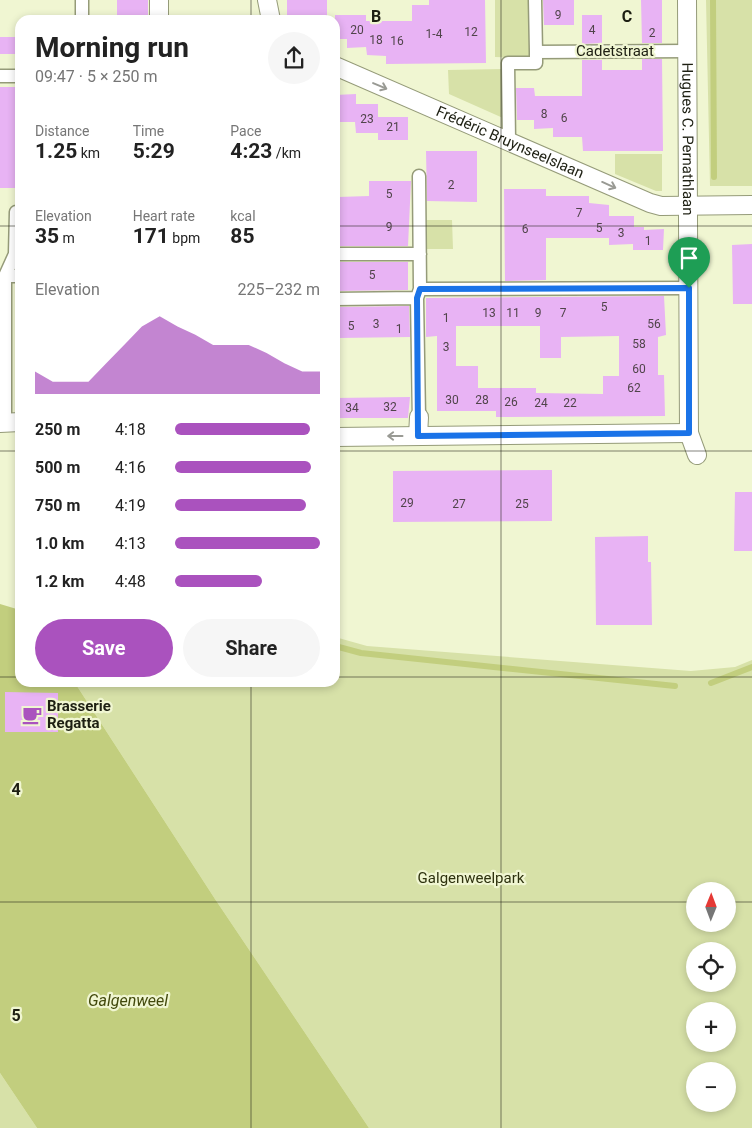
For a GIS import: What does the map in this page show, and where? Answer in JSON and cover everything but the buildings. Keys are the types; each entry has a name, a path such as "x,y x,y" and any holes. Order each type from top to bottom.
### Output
{"street":[{"path":"82,0 82,15"},
{"path":"159,0 159,15"},
{"path":"266,0 270,15"},
{"path":"509,141 508,64 536,63 539,52 535,0"},
{"name":"Hugues C. Pernathlaan","path":"688,0 689,433 697,455"},
{"name":"Cadetstraat","path":"539,52 688,51"},
{"name":"Frédéric Bruynseelslaan","path":"340,68 650,204 661,206 752,205"},
{"path":"0,76 15,76"},
{"path":"418,436 418,294 416,254 420,214 419,176"},
{"path":"8,422 5,276 15,254"},
{"path":"340,254 416,254"},
{"path":"5,276 15,276"},
{"path":"340,299 492,289 689,288"},
{"path":"340,437 689,433"}],"green space":[{"path":"495,0 529,0 529,58 495,57"},
{"path":"706,0 752,0 752,186 710,186"},
{"path":"503,69 503,118 449,94 448,70"},
{"path":"615,154 662,154 662,191 656,191 615,174"},
{"path":"427,220 452,220 453,249 427,249"},
{"name":"Galgenweelpark","path":"340,638 367,646 691,671 735,667 752,660 752,1128 369,1128 215,899 78,687 340,687"},
{"path":"0,1073 37,1128 0,1128"}],"water":[{"name":"Galgenweel","path":"0,604 15,608 15,687 78,687 215,899 369,1128 37,1128 0,1073"}],"waterway":[{"path":"713,0 714,177"},
{"path":"340,647 361,653 675,686"},
{"path":"711,683 752,667"}],"place":[{"name":"Brasserie Regatta","path":"32,715"}],"route":[{"path":"689,288 689,433 418,436 417,298 420,289 689,288"}]}
